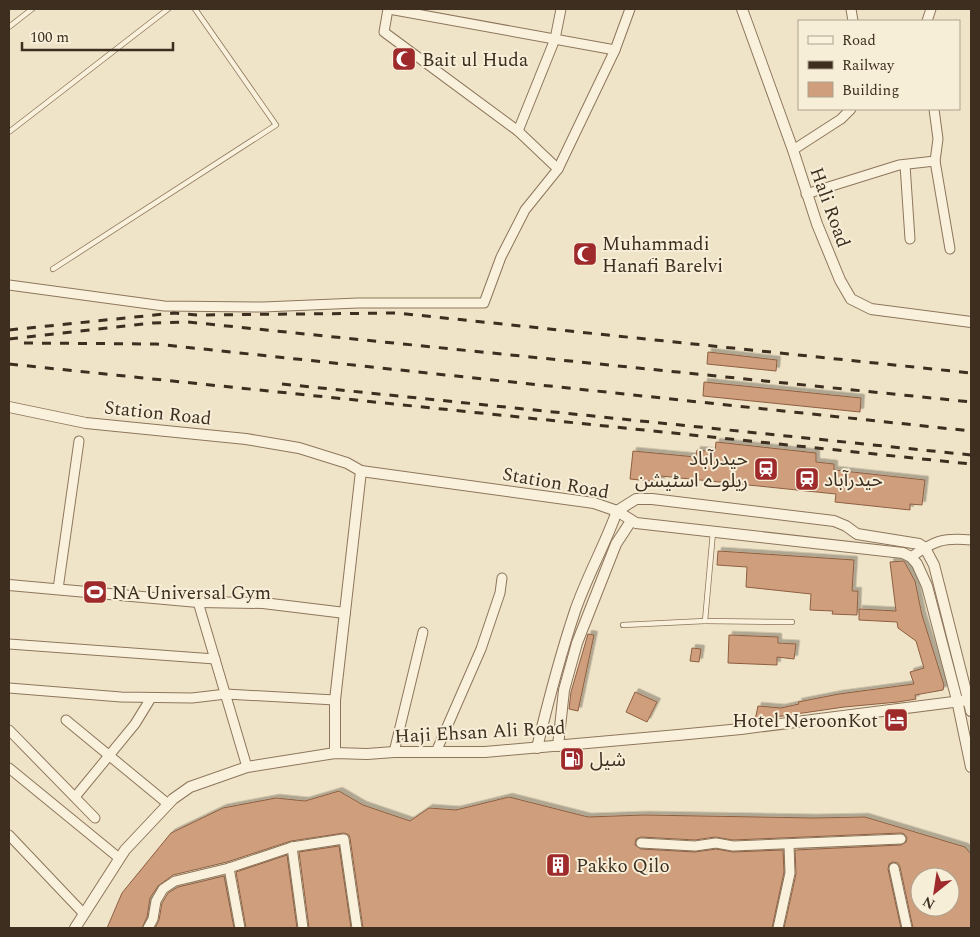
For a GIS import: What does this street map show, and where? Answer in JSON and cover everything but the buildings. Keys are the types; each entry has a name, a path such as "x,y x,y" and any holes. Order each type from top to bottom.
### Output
{"street":[{"path":"558,169 518,132 384,32 388,9 615,50"},
{"path":"518,132 555,39 561,9"},
{"path":"9,285 164,306 263,307 358,303 484,303 502,257 524,210 558,169 615,50 630,9"},
{"name":"Hali Road","path":"742,9 793,150 806,194 840,280 851,299 871,309 971,322"},
{"path":"793,150 850,110"},
{"path":"934,110 938,139 935,161 950,249"},
{"path":"806,194 905,165 935,161"},
{"path":"905,165 910,239"},
{"name":"Station Road","path":"9,407 86,423 246,439 299,448 347,463 361,471 594,503 617,511 636,499 662,500 834,521 846,526 857,534 919,544 925,548"},
{"path":"58,589 79,441"},
{"path":"335,753 335,700 361,471"},
{"path":"537,748 552,684 576,610 617,511 636,523 903,553 911,557 920,569 927,586 957,700 971,767"},
{"path":"558,746 564,690 577,643 616,544 631,521"},
{"path":"911,557 936,541 955,538 971,540"},
{"path":"925,548 937,573 971,711"},
{"path":"436,752 481,649 500,593 502,578"},
{"path":"9,585 198,602 263,603 345,613"},
{"path":"198,602 247,767"},
{"path":"394,752 423,632"},
{"path":"9,644 215,659"},
{"path":"9,688 151,698 192,698 226,694 335,700"},
{"path":"75,797 134,724 151,698"},
{"name":"Haji Ehsan Ali Road","path":"74,928 119,858 168,804 190,787 247,767 335,753 485,752 537,748 741,729 957,700 969,700"},
{"path":"66,720 168,804"},
{"path":"9,730 95,818"},
{"path":"9,768 119,858"},
{"path":"9,835 84,914"},
{"path":"148,928 153,920 156,901 163,888 176,881 229,868 292,847 344,839 357,928"},
{"path":"641,843 695,846 716,843 733,846 901,839"},
{"path":"778,928 790,872 789,845"},
{"path":"292,847 303,928"},
{"path":"229,868 240,928"},
{"path":"894,868 907,928"}],"lane":[{"path":"9,27 32,9"},
{"path":"9,132 168,9"},
{"path":"53,269 276,125 195,9"},
{"path":"704,621 714,532"},
{"path":"623,625 704,621 792,622"}],"railway":[{"path":"9,330 174,313 197,315 397,313 971,373"},
{"path":"9,339 153,323 188,322 971,402"},
{"path":"24,343 156,344 971,431"},
{"path":"9,364 971,464"},
{"path":"282,384 971,455"}],"place":[{"name":"Bait ul Huda","path":"404,59"},
{"name":"Muhammadi Hanafi Barelvi","path":"585,254"},
{"name":"حیدرآباد ریلوے اسٹیشن","path":"766,469"},
{"name":"حیدرآباد","path":"807,479"},
{"name":"NA Universal Gym","path":"95,592"},
{"name":"Hotel NeroonKot","path":"896,720"},
{"name":"شیل","path":"572,759"},
{"name":"Pakko Qilo","path":"558,865"}]}
